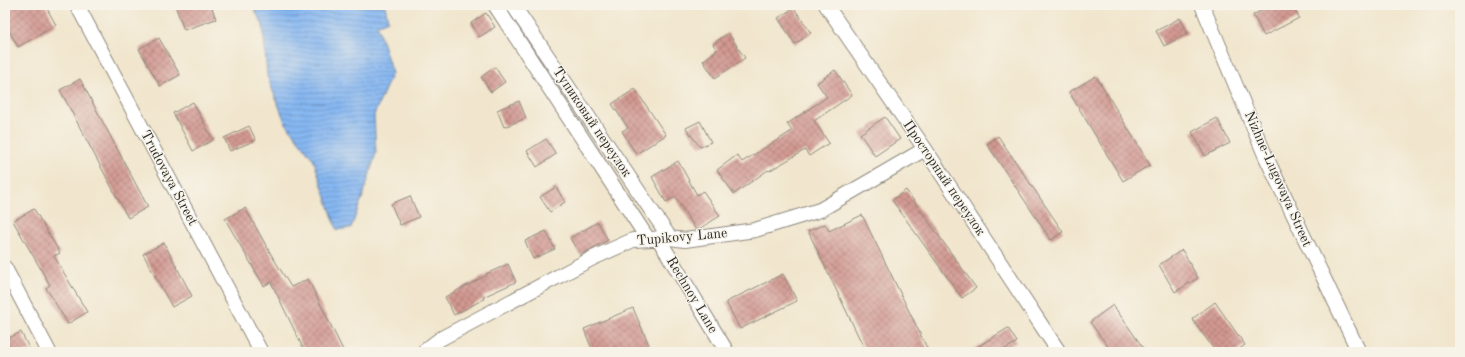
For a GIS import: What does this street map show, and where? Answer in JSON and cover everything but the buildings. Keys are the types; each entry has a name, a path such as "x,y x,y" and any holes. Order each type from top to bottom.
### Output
{"street":[{"name":"Trudovaya Street","path":"77,5 261,352"},
{"name":"Тупиковый переулок","path":"495,5 659,238"},
{"name":"Тупиковый переулок","path":"513,5 659,238"},
{"name":"Просторный переулок","path":"826,5 925,149 1059,352"},
{"name":"Nizhne-Lugovaya Street","path":"1202,5 1266,155 1358,352"},
{"name":"Tupikovy Lane","path":"423,352 440,339 592,258 633,240 659,238 685,240 755,230 820,210 925,149"},
{"name":"Rechnoy Lane","path":"659,238 727,352"},
{"path":"5,268 49,352"}],"water":[{"path":"252,5 385,5 388,20 377,25 392,73 374,115 376,153 364,193 351,228 337,230 313,159 285,122 267,76 263,25"}]}
